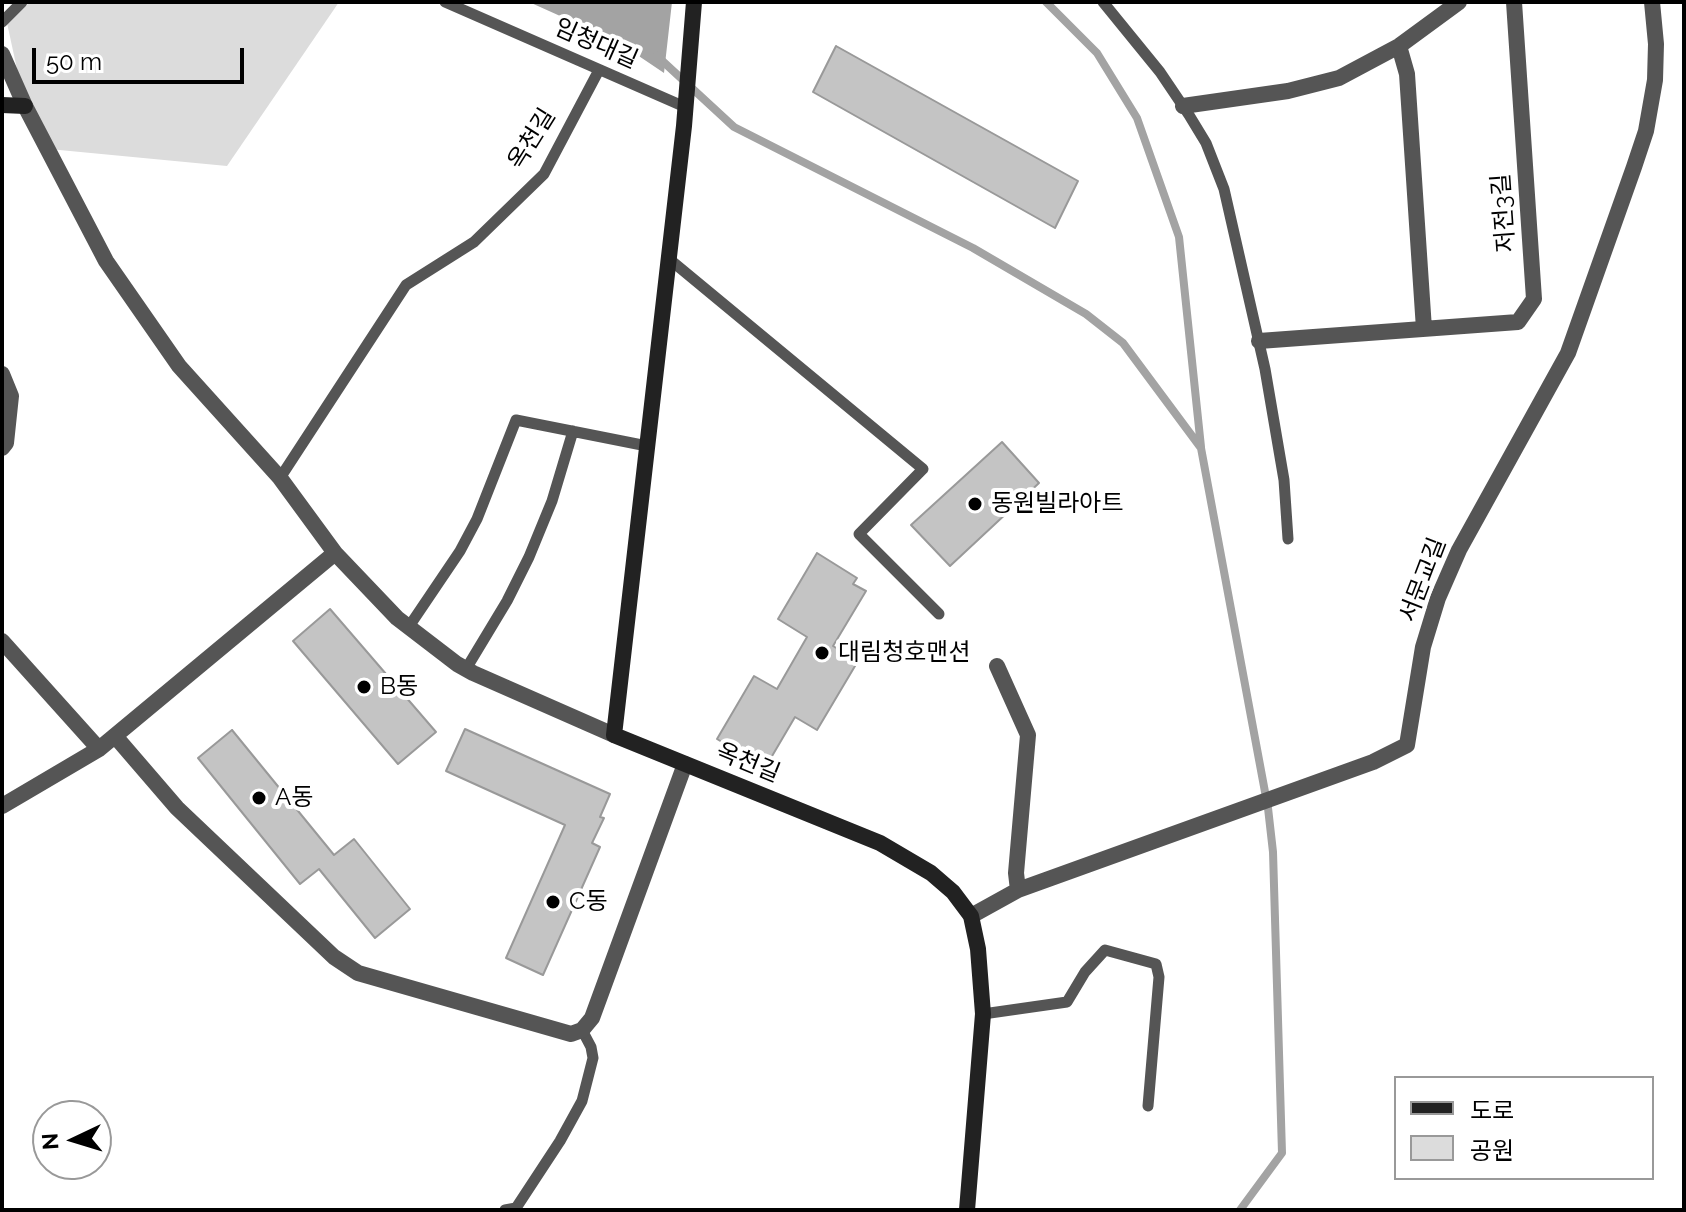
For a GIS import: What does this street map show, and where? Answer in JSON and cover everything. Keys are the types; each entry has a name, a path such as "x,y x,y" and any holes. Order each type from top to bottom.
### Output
{"street":[{"path":"614,735 684,126 694,2"},
{"path":"1183,106 1311,87 1339,78 1399,46 1459,2"},
{"name":"저전3길","path":"1259,341 1518,322 1534,299 1514,2"},
{"name":"서문교길","path":"971,916 1018,890 1373,762 1407,745 1423,647 1438,598 1459,550 1568,353 1646,131 1655,80 1652,2"},
{"path":"1399,46 1407,74 1424,329"},
{"name":"옥천길","path":"2,54 25,106 106,261 179,366 280,478 335,553 408,628 466,669 614,735 880,843 931,873 953,892 971,916 978,949 983,1014 967,1210"},
{"path":"2,105 25,106"},
{"path":"2,374 11,396 6,443 2,448"},
{"path":"2,806 99,749 335,553"},
{"path":"2,641 99,749"},
{"path":"997,666 1028,735 1016,873 1018,890"},
{"path":"115,736 177,808 334,957 358,973 571,1034 582,1030 592,1018 685,764"}],"lane":[{"path":"2,22 22,2"},
{"name":"임청대길","path":"445,2 685,107"},
{"path":"1103,2 1160,72 1183,106 1206,143 1224,189 1259,341 1284,480 1288,539"},
{"name":"옥천길","path":"280,478 406,285 474,242 544,174 599,70"},
{"path":"668,258 923,469 859,534 939,614"},
{"path":"408,628 460,551 477,519 516,420 647,446"},
{"path":"466,669 529,557 552,501 573,431"},
{"path":"983,1014 1067,1002 1085,972 1105,950 1156,964 1159,977 1148,1106"},
{"path":"505,1210 516,1208 582,1101 593,1058 582,1030"}],"green space":[{"path":"30,2 339,2 227,166 49,149 25,106 7,23"}],"shaded area":[{"path":"529,2 672,2 664,73 618,42"}],"building":[{"path":"836,46 1078,181 1055,228 813,92"},
{"name":"동원빌라아트","path":"1002,442 1039,483 950,566 911,525"},
{"name":"대림청호맨션","path":"817,553 857,578 853,584 866,591 833,646 858,661 817,730 795,717 765,768 717,739 754,676 777,689 807,637 778,619"},
{"name":"B동","path":"330,609 436,732 398,764 293,641"},
{"name":"C동","path":"465,729 610,794 600,817 604,818 592,843 600,847 543,975 506,958 565,825 446,771"},
{"name":"A동","path":"232,730 334,855 354,839 410,909 375,938 319,869 300,884 198,758"}],"waterway":[{"path":"1046,2 1097,53 1137,118 1179,237 1201,447"},
{"path":"657,56 734,127 973,248 1086,314 1123,343 1201,448 1268,808 1273,852 1282,1153 1240,1210"}],"place":[{"name":"동원빌라아트","path":"975,504"},
{"name":"대림청호맨션","path":"822,653"},
{"name":"B동","path":"364,687"},
{"name":"A동","path":"259,798"},
{"name":"C동","path":"553,902"}]}
